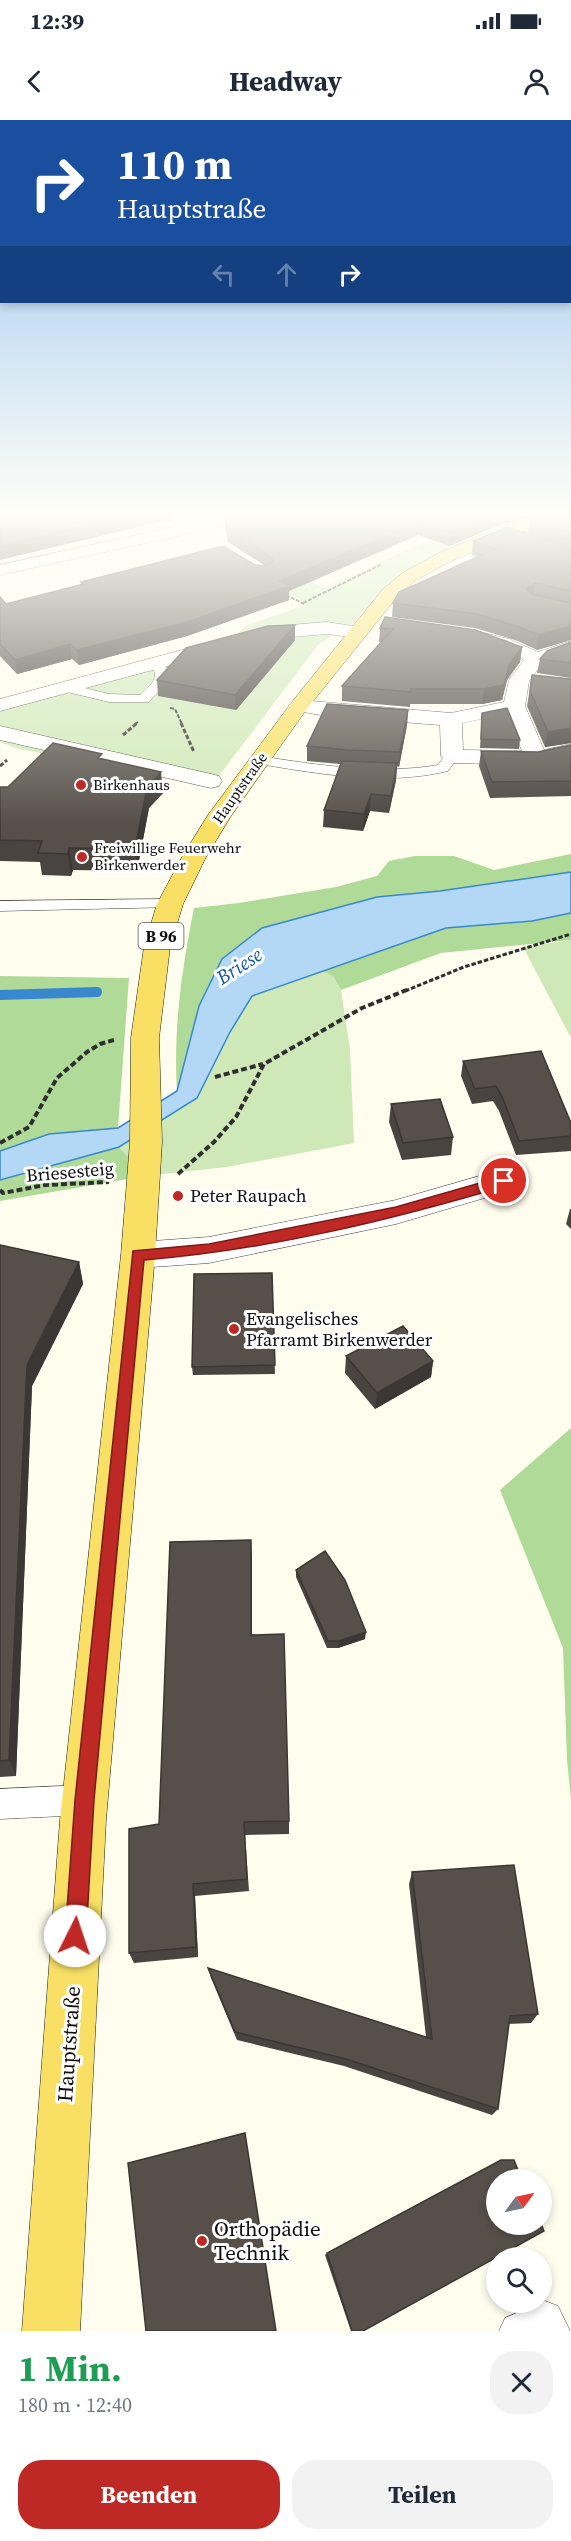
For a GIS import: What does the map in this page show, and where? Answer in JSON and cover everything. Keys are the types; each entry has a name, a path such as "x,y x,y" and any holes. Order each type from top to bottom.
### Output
{"main road":[{"name":"Hauptstraße","path":"51,2331 84,1800 138,1255 147,1104 145,1038 157,947 170,904 194,857 220,815 299,706 368,619"}],"street":[{"path":"0,705 277,631 390,625"},
{"path":"464,635 496,640 536,659 571,647"},
{"path":"299,706 451,719 514,706 530,682 536,659"},
{"path":"514,706 536,758"},
{"path":"451,719 452,756 536,758 571,751"},
{"name":"Hauptstraße","path":"0,733 209,780"},
{"path":"138,1255 220,1247 396,1212 504,1181"}],"lane":[{"path":"64,687 103,698 144,699 162,679 163,674 157,663"},
{"path":"259,760 335,770 424,773 443,768 452,756"},
{"path":"0,906 170,904"},
{"path":"0,1804 84,1800"},
{"path":"518,2331 545,2319 551,2331"}],"path":[{"path":"144,699 144,704 175,709 209,780"},
{"path":"215,1077 264,1064 362,1008 464,967 571,934"},
{"path":"0,1143 29,1127 57,1078 87,1052 112,1040 145,1038"},
{"name":"Briesesteig","path":"0,1190 3,1193 45,1185 145,1161 176,1176 214,1142 236,1117 264,1064"}],"green space":[{"path":"264,619 357,619 318,645 212,785 19,749 0,742 0,705 235,636 247,625"},
{"path":"571,854 571,872 440,891 377,897 262,928 222,959 199,1006 177,1091 176,1045 180,999 194,908 336,887 377,876 389,861 415,856 454,856 494,870"},
{"path":"571,913 571,940 441,953 341,990 333,976 322,971 446,928 532,921"},
{"path":"571,940 571,1038 523,947"},
{"path":"322,971 333,976 341,990 350,1049 354,1143 227,1167 145,1176 119,1147 197,1098 230,1032 252,996"},
{"path":"0,976 129,978 118,1128 49,1134 0,1151"},
{"path":"119,1147 145,1176 0,1201 0,1180"},
{"path":"571,1428 571,1800 567,1759 563,1648 500,1490"}],"water":[{"name":"Briese","path":"571,872 571,913 532,921 446,928 252,996 230,1032 197,1098 119,1147 0,1180 0,1151 49,1134 118,1128 177,1091 199,1006 222,959 262,928 377,897 440,891"}],"building":[{"path":"0,619 195,619 77,650 70,644 15,660 0,644"},
{"path":"384,619 400,619 475,630 522,647 509,665 504,685 484,689 411,689 411,692 342,686 393,629 380,628"},
{"path":"494,619 571,619 571,626 539,635"},
{"path":"295,625 235,695 157,680 186,648 268,626"},
{"path":"571,642 571,663 540,659 547,651"},
{"path":"532,675 571,679 571,728 548,732 530,691"},
{"path":"327,704 408,710 400,752 307,746"},
{"path":"507,708 520,740 481,739 482,713"},
{"path":"53,743 102,754 98,758 161,772 147,787 135,849 69,848 68,854 38,853 42,841 0,840 0,787 8,787"},
{"path":"571,745 571,781 492,782 481,751 538,752"},
{"path":"342,761 397,763 391,796 371,794 364,814 324,810"},
{"path":"541,1051 571,1123 571,1136 519,1141 496,1086 475,1089 463,1061"},
{"path":"440,1099 453,1137 403,1143 391,1104"},
{"path":"0,1245 79,1262 27,1365 9,1760 0,1761"},
{"name":"Evangelisches Pfarramt Birkenwerder","path":"272,1273 275,1365 192,1367 194,1274"},
{"path":"403,1326 433,1361 377,1393 346,1356"},
{"path":"251,1540 251,1635 284,1634 289,1821 244,1822 247,1879 193,1884 196,1947 129,1953 129,1829 159,1824 170,1542"},
{"path":"325,1551 345,1580 366,1632 339,1641 328,1641 296,1570"},
{"path":"514,1865 538,2014 510,2016 498,2109 346,2059 235,2032 208,1968 432,2039 412,1872"},
{"path":"245,2133 276,2331 146,2331 128,2163"},
{"path":"501,2160 514,2160 518,2169 486,2169 486,2235 537,2235 515,2247 486,2247 486,2263 363,2331 352,2331 327,2253"}],"waterway":[{"path":"0,995 97,992"}],"place":[{"name":"Birkenhaus","path":"81,785"},
{"name":"Freiwillige Feuerwehr Birkenwerder","path":"82,857"},
{"name":"Peter Raupach","path":"178,1196"},
{"name":"Evangelisches Pfarramt Birkenwerder","path":"234,1329"},
{"name":"Orthopädie Technik","path":"202,2241"}],"route":[{"path":"75,1936 84,1800 138,1255 209,1250 279,1236 396,1212 504,1181"}]}
